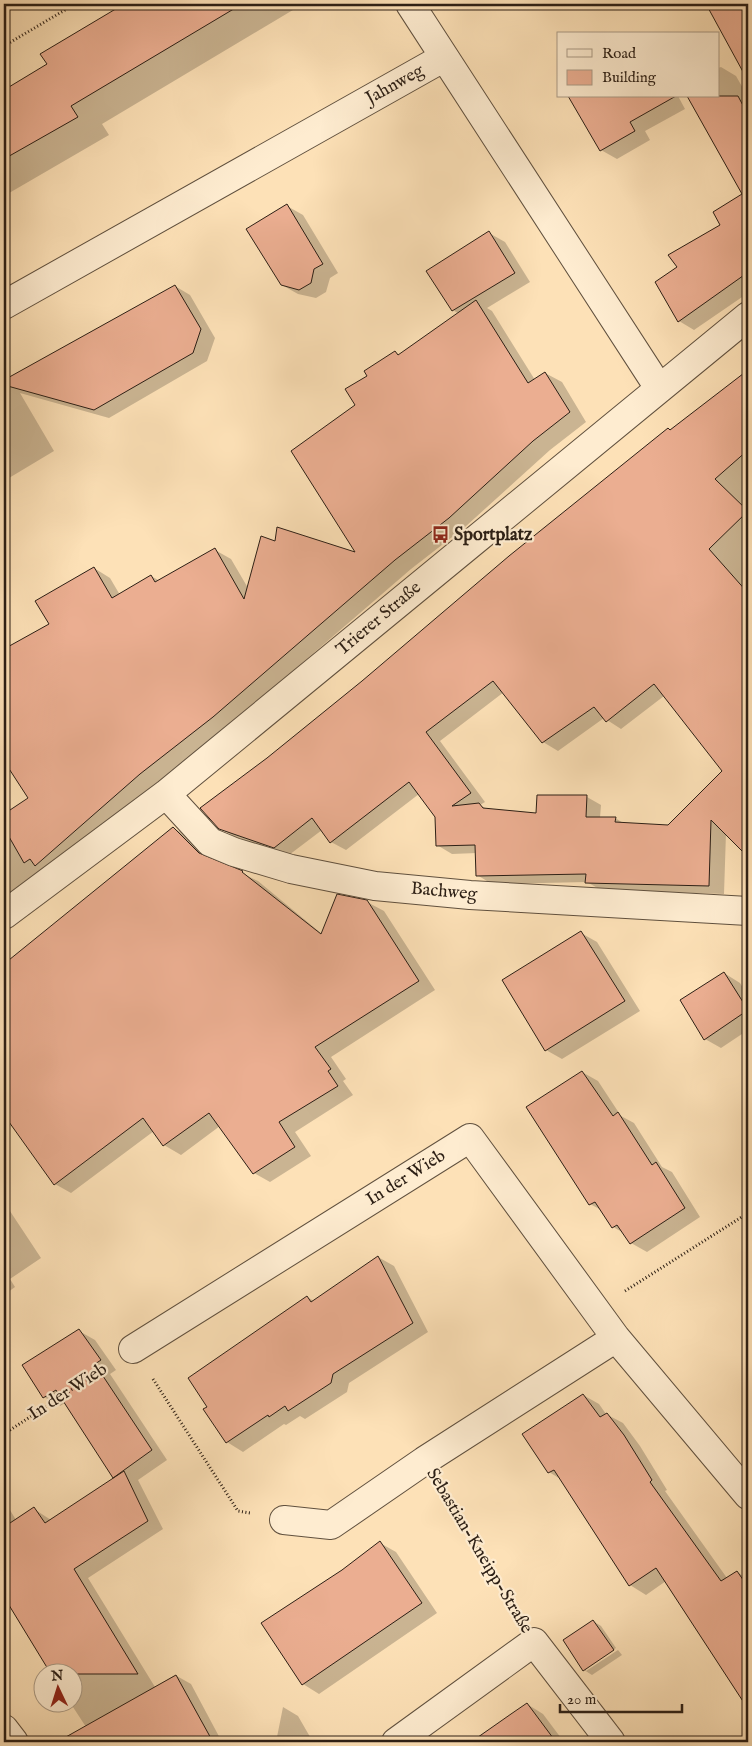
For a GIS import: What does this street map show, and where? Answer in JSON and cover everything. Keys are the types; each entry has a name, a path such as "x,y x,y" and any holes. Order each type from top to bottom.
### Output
{"street":[{"path":"410,4 443,58"},
{"name":"Jahnweg","path":"4,305 443,58 659,388"},
{"name":"Trierer Straße","path":"4,915 166,794 748,316"},
{"name":"Bachweg","path":"166,794 210,842 234,852 291,869 376,886 470,895 748,911"},
{"name":"In der Wieb","path":"133,1349 470,1138 597,1309 616,1338 748,1495"},
{"path":"284,1520 331,1525 424,1461 616,1338"},
{"name":"Sebastian-Kneipp-Straße","path":"396,1742 534,1642 611,1742"},
{"path":"4,1729 14,1742"}],"path":[{"path":"4,46 75,4"},
{"path":"597,1309 748,1213"},
{"path":"133,1349 238,1511 284,1520"},
{"name":"In der Wieb","path":"4,1434 133,1349"},
{"name":"Sebastian-Kneipp-Straße","path":"424,1461 534,1642"}],"building":[{"path":"124,4 242,4 71,106 78,117 4,159 4,90 47,64 40,54"},
{"path":"706,4 748,4 748,81"},
{"path":"738,96 748,115 748,276 747,273 678,322 655,282 677,267 668,255 720,225 713,212 742,194 688,98"},
{"path":"569,98 672,98 630,122 635,131 600,151"},
{"path":"287,204 323,264 314,269 311,283 299,290 281,285 246,229"},
{"path":"489,231 515,273 452,311 426,271"},
{"path":"175,285 201,329 193,353 94,410 4,385 4,380"},
{"path":"476,300 528,383 545,372 570,412 533,441 449,518 395,560 213,717 140,774 35,866 30,859 24,863 4,828 4,814 28,798 4,761 4,649 49,624 35,601 94,567 112,598 151,575 155,582 215,548 244,599 261,536 275,541 277,527 355,552 291,451 355,405 345,389 367,376 364,371 395,351 398,355"},
{"path":"748,370 748,450 715,479 748,511 709,549 748,593 748,857 711,820 709,886 585,883 586,874 476,876 475,845 436,846 435,817 409,782 330,843 312,818 274,848 219,829 200,808 267,758 362,681 509,556 668,428 670,430","holes":["493,681 542,743 594,707 606,722 654,684 722,771 668,825 615,822 616,817 586,817 587,795 537,795 536,813 483,808 479,803 452,806 471,793 426,732"]},
{"path":"173,827 199,853 243,871 321,934 337,894 367,900 419,981 315,1047 331,1069 328,1071 338,1086 279,1122 295,1147 253,1174 209,1113 163,1146 143,1118 54,1185 4,1115 4,964"},
{"path":"581,931 625,1001 545,1051 502,980"},
{"path":"724,972 748,1010 704,1040 680,1000"},
{"path":"582,1071 613,1116 618,1112 652,1165 656,1162 685,1208 630,1244 617,1225 612,1228 595,1202 589,1205 526,1107"},
{"path":"378,1256 413,1323 333,1374 331,1383 288,1411 285,1406 226,1443 203,1409 207,1407 188,1378 307,1296 311,1302"},
{"path":"79,1329 101,1360 95,1364 152,1450 113,1478 56,1390 43,1398 22,1365"},
{"path":"583,1394 600,1417 607,1413 624,1435 652,1480 650,1482 721,1581 737,1571 748,1587 748,1709 656,1568 629,1586 554,1470 548,1473 522,1434"},
{"path":"124,1471 148,1521 74,1569 138,1674 82,1674 82,1664 45,1664 4,1597 4,1527 34,1507 45,1523"},
{"path":"380,1541 422,1603 302,1685 261,1623 342,1570"},
{"path":"593,1620 614,1650 583,1671 563,1640"},
{"path":"176,1675 213,1742 57,1742"},
{"path":"527,1703 556,1742 471,1742 511,1714"}],"place":[{"name":"Sportplatz","path":"440,535"}]}
